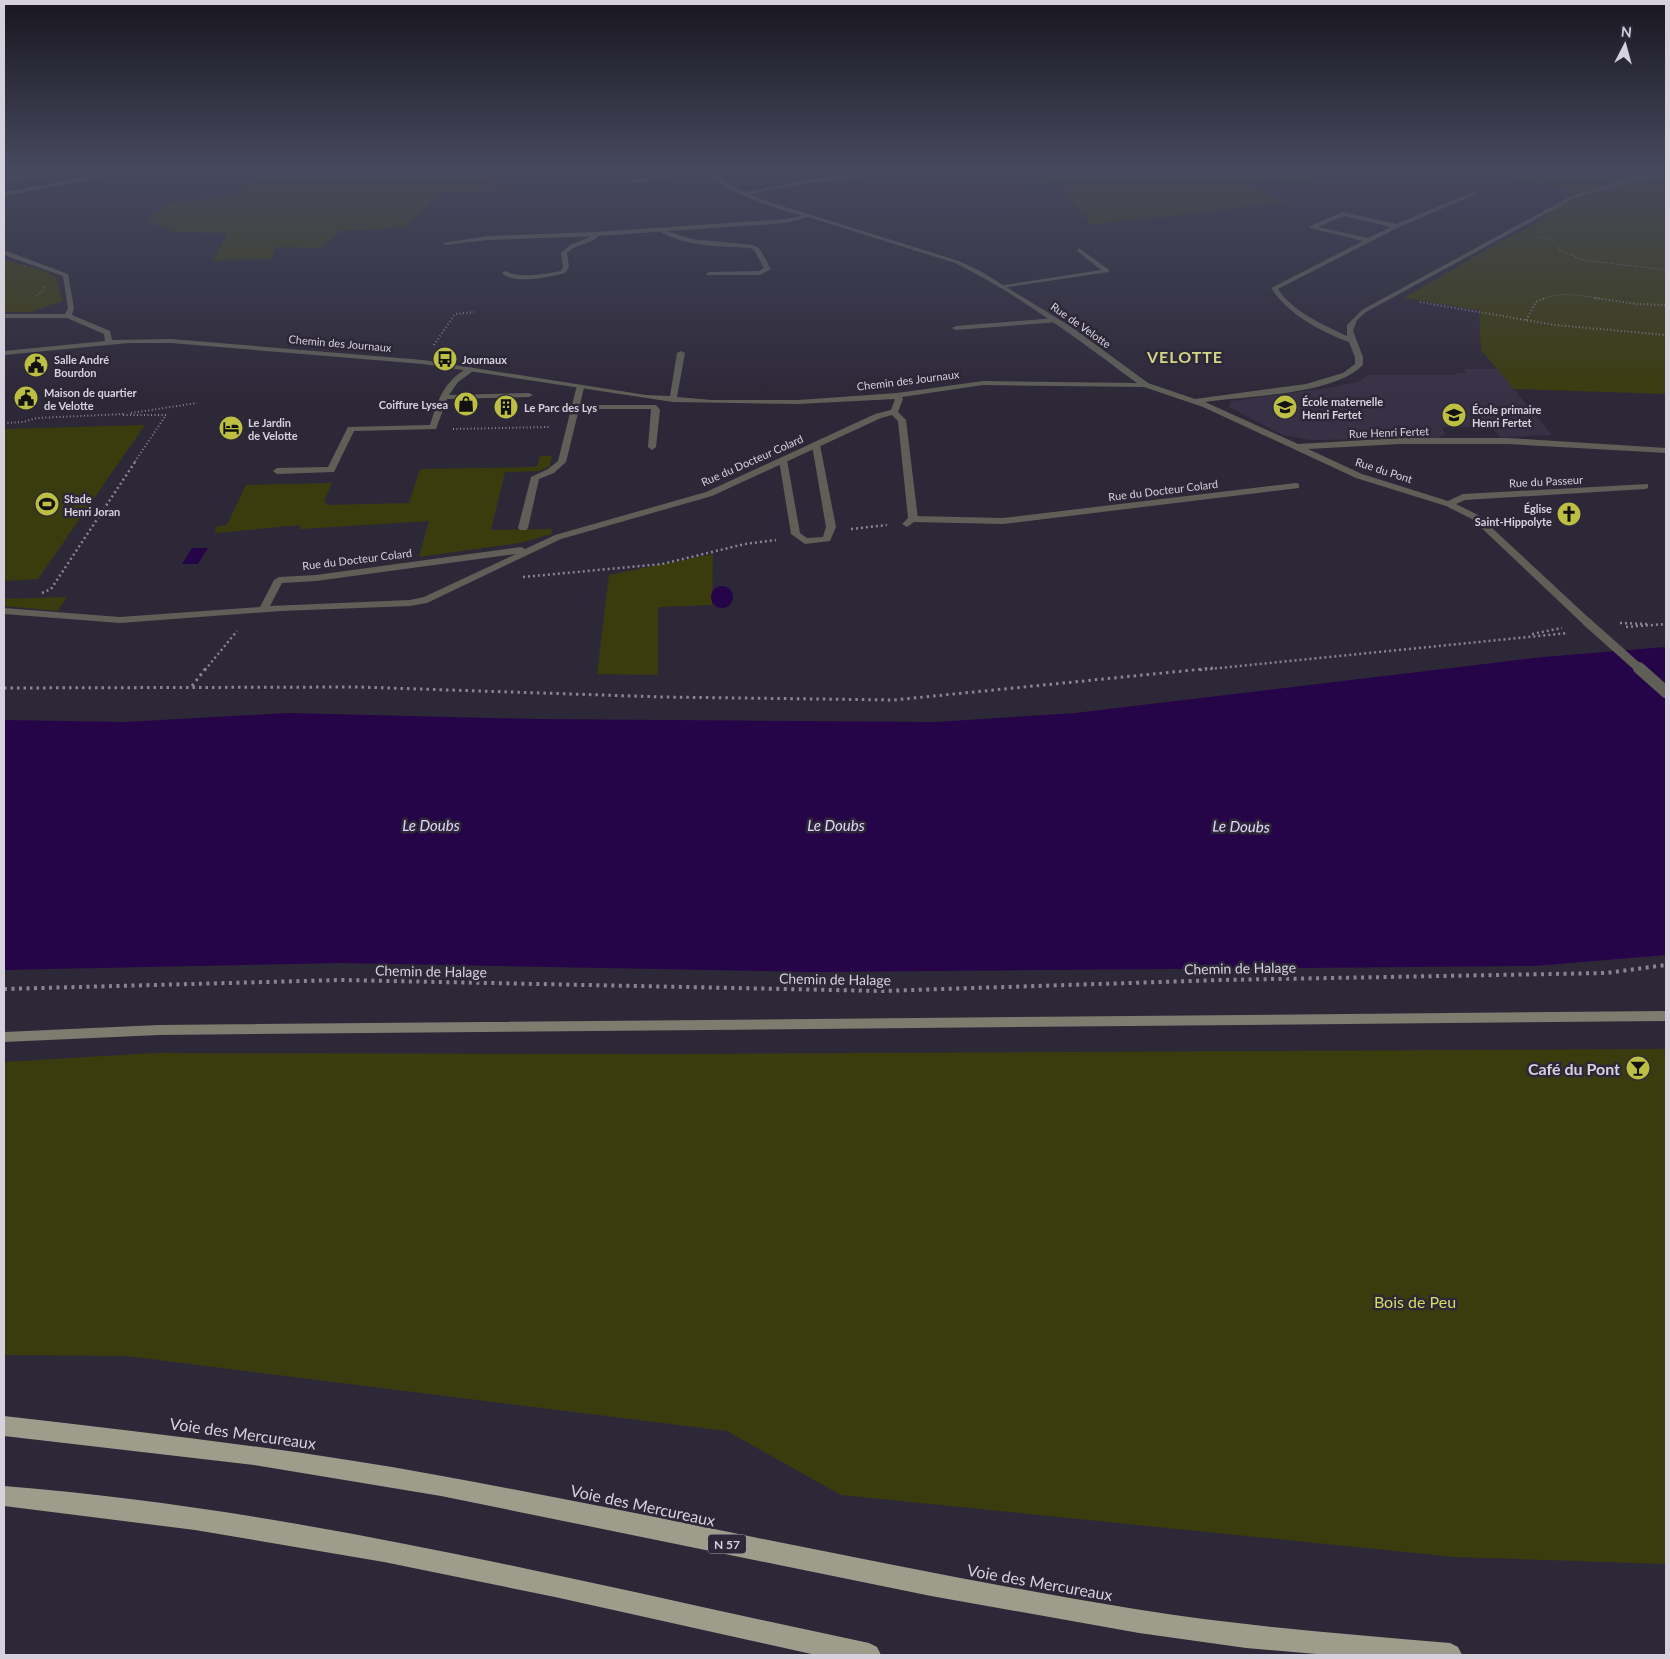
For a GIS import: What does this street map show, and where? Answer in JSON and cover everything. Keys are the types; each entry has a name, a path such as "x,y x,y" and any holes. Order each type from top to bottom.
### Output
{"highway":[{"name":"Voie des Mercureaux","path":"4,1426 254,1455 441,1486 922,1584 1139,1621 1265,1638 1450,1655"},
{"path":"4,1496 127,1511 315,1539 510,1576 869,1655"}],"main road":[{"path":"4,1037 178,1030 1666,1016"}],"street":[{"path":"505,273 508,276 541,277 563,272 566,267 564,253 568,247 573,245"},
{"path":"709,274 760,273 768,269 757,249 745,245"},
{"name":"Rue de Velotte","path":"903,245 957,262 1001,286 1055,320 1145,385"},
{"path":"1350,340 1313,322 1278,296 1274,288 1356,245"},
{"path":"1196,401 1318,383 1339,378 1359,365 1360,357 1350,340 1349,330 1352,319 1485,245"},
{"path":"1001,286 1107,271 1079,250"},
{"path":"4,252 16,259 54,269 66,275 71,308 68,316"},
{"path":"4,316 68,316 107,333 109,342"},
{"path":"956,328 1055,320"},
{"name":"Chemin des Journaux","path":"4,353 109,342 171,341 423,362 673,400 790,402 897,395 983,382 1145,385"},
{"path":"673,400 681,353"},
{"path":"277,471 331,470 351,429 433,427 449,383 457,376 472,369"},
{"name":"Rue du Pont","path":"1145,385 1196,401 1292,447 1359,476 1449,504 1475,518 1666,692"},
{"path":"522,528 536,477 551,471 562,462 580,387"},
{"path":"444,397 529,395"},
{"path":"897,395 899,399 894,412 902,420 910,522"},
{"path":"575,407 653,407 656,410 652,447"},
{"name":"Rue du Docteur Colard","path":"4,610 120,620 410,603 427,600 472,580 531,548 558,537 709,494 878,416 894,412"},
{"name":"Rue Henri Fertet","path":"1292,447 1400,441 1492,441 1666,451"},
{"path":"783,460 796,534 805,541 827,539 831,527 816,445"},
{"name":"Rue du Docteur Colard","path":"910,522 1003,521 1296,486"},
{"name":"Rue du Passeur","path":"1449,504 1463,497 1645,486"},
{"name":"Rue du Docteur Colard","path":"258,611 279,580 326,576 531,548"}],"path":[{"path":"1556,245 1562,251 1584,260 1602,264 1666,270"},
{"path":"1526,320 1536,302 1552,295 1568,294 1637,304 1666,305"},
{"path":"1390,297 1526,320 1666,335"},
{"path":"423,362 455,314 474,312"},
{"path":"123,415 197,403"},
{"path":"4,423 23,422 37,418 166,415 51,589 40,593"},
{"path":"433,427 442,429 570,427"},
{"path":"830,532 910,522"},
{"path":"518,578 662,564 745,544 800,536"},
{"path":"192,687 258,611"},
{"path":"4,688 358,687 663,697 894,700 1519,637 1587,622 1662,624"},
{"name":"Chemin de Halage","path":"4,989 340,980 882,991 1221,980 1606,973 1666,965"}],"shaded area":[{"path":"1464,369 1497,369 1552,435 1500,437 1491,427 1442,427 1445,434 1439,438 1310,440 1283,435 1229,407 1231,401 1327,388 1358,382 1369,375 1455,375 1455,373 1466,373"}],"green space":[{"path":"221,245 324,245 321,248 277,247 271,259 212,261"},
{"path":"1494,245 1666,245 1666,394 1514,389 1481,350 1479,310 1404,298"},
{"path":"4,259 44,271 56,277 63,301 30,312 4,312"},
{"name":"Stade Henri Joran","path":"145,425 38,579 4,581 4,429"},
{"path":"540,456 552,456 550,466 539,471 505,472 491,530 551,529 552,534 519,543 419,557 429,521 300,529 300,525 215,533 216,527 227,525 246,485 332,483 324,501 327,505 409,503 420,469 533,467 538,465"},
{"path":"713,554 712,605 658,607 658,675 597,674 609,575"},
{"path":"67,597 58,611 4,606 4,599"},
{"name":"Bois de Peu","path":"1666,1049 1666,1564 1455,1557 841,1495 727,1431 127,1356 4,1355 4,1062 155,1053 678,1054"}],"water":[{"path":"192,548 208,548 198,564 182,564"},
{"path":"722,586 732,593 733,597 726,607 722,608 712,601 711,597 718,587"},
{"name":"Le Doubs","path":"1666,647 1666,955 1534,966 812,972 342,963 4,970 4,720 125,722 288,713 535,719 936,722 1075,713 1543,657"}],"place":[{"name":"Journaux","path":"445,359"},
{"name":"Salle André Bourdon","path":"36,365"},
{"name":"Maison de quartier de Velotte","path":"26,398"},
{"name":"Coiffure Lysea","path":"466,404"},
{"name":"Le Parc des Lys","path":"506,407"},
{"name":"École maternelle Henri Fertet","path":"1285,407"},
{"name":"École primaire Henri Fertet","path":"1454,415"},
{"name":"Le Jardin de Velotte","path":"231,428"},
{"name":"Stade Henri Joran","path":"47,504"},
{"name":"Église Saint-Hippolyte","path":"1569,514"},
{"name":"Café du Pont","path":"1638,1068"}],"district":[{"name":"VELOTTE","path":"1185,356"}]}
